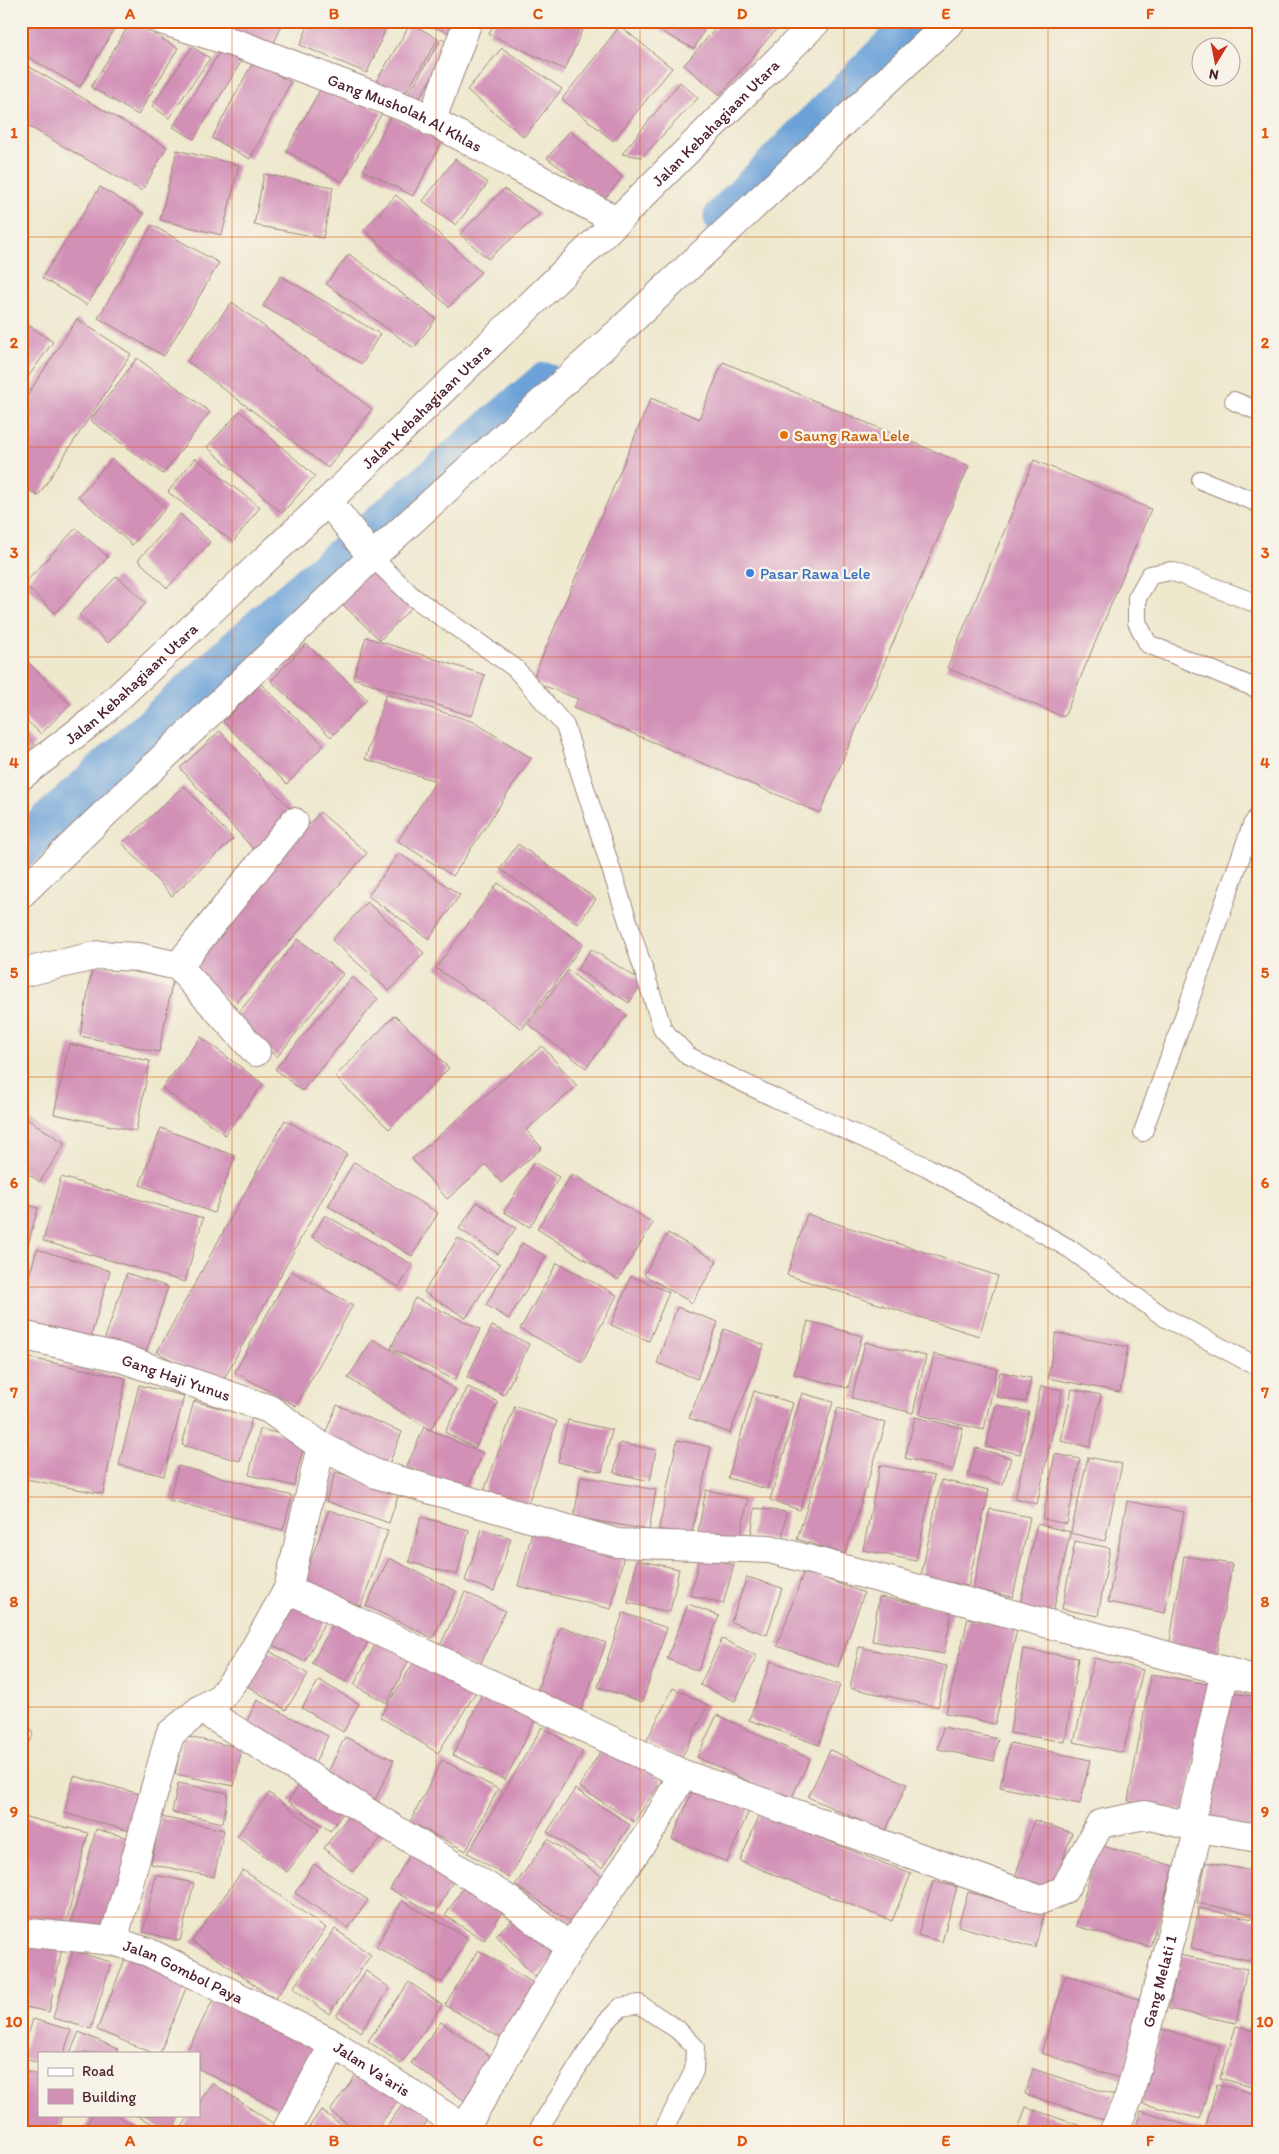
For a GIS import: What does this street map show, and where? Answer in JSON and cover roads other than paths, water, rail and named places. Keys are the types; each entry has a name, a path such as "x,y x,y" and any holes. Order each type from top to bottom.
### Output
{"street":[{"path":"431,122 468,21"},
{"name":"Jalan Kebahagiaan Utara","path":"21,776 95,719 332,505 817,21"},
{"path":"21,894 370,555 620,331 951,21"},
{"name":"Gang Musholah Al Khlas","path":"177,23 244,46 414,111 431,122 617,221"},
{"path":"332,505 370,555"},
{"path":"178,966 294,822"},
{"path":"21,973 99,955 138,957 178,966 256,1052"},
{"name":"Gang Haji Yunus","path":"21,1335 118,1357 269,1409 321,1446 376,1474 617,1543 770,1549 1258,1680"},
{"path":"113,1941 170,1734 201,1709 221,1697 246,1664 288,1589 321,1446"},
{"path":"288,1589 683,1774 1041,1900 1064,1890 1100,1824 1145,1815 1194,1827 1258,1838"},
{"name":"Gang Melati 1","path":"1114,2133 1128,2097 1194,1827 1225,1671"},
{"path":"201,1709 510,1900 570,1947"},
{"path":"469,2131 570,1947 655,1824 683,1774"},
{"name":"Jalan Gombol Paya","path":"21,1932 113,1941 148,1952 334,2044"},
{"name":"Jalan Va'aris","path":"285,2133 334,2044 469,2131"}],"lane":[{"path":"1234,401 1258,411"},
{"path":"1202,480 1258,503"},
{"path":"370,555 412,597 515,668 565,726 664,1030 688,1056 774,1098 927,1167 1070,1250 1164,1317 1258,1367"},
{"path":"1258,604 1171,572 1150,575 1137,598 1137,622 1148,644 1258,689"},
{"path":"1143,1132 1252,825 1258,816"},
{"path":"536,2133 606,2022 621,2007 639,2004 678,2030 695,2047 694,2070 662,2133"}],"waterway":[{"path":"724,217 918,21"},
{"path":"21,848 277,613 545,383"}],"place":[{"name":"Saung Rawa Lele","path":"784,435"},
{"name":"Pasar Rawa Lele","path":"750,573"}]}
